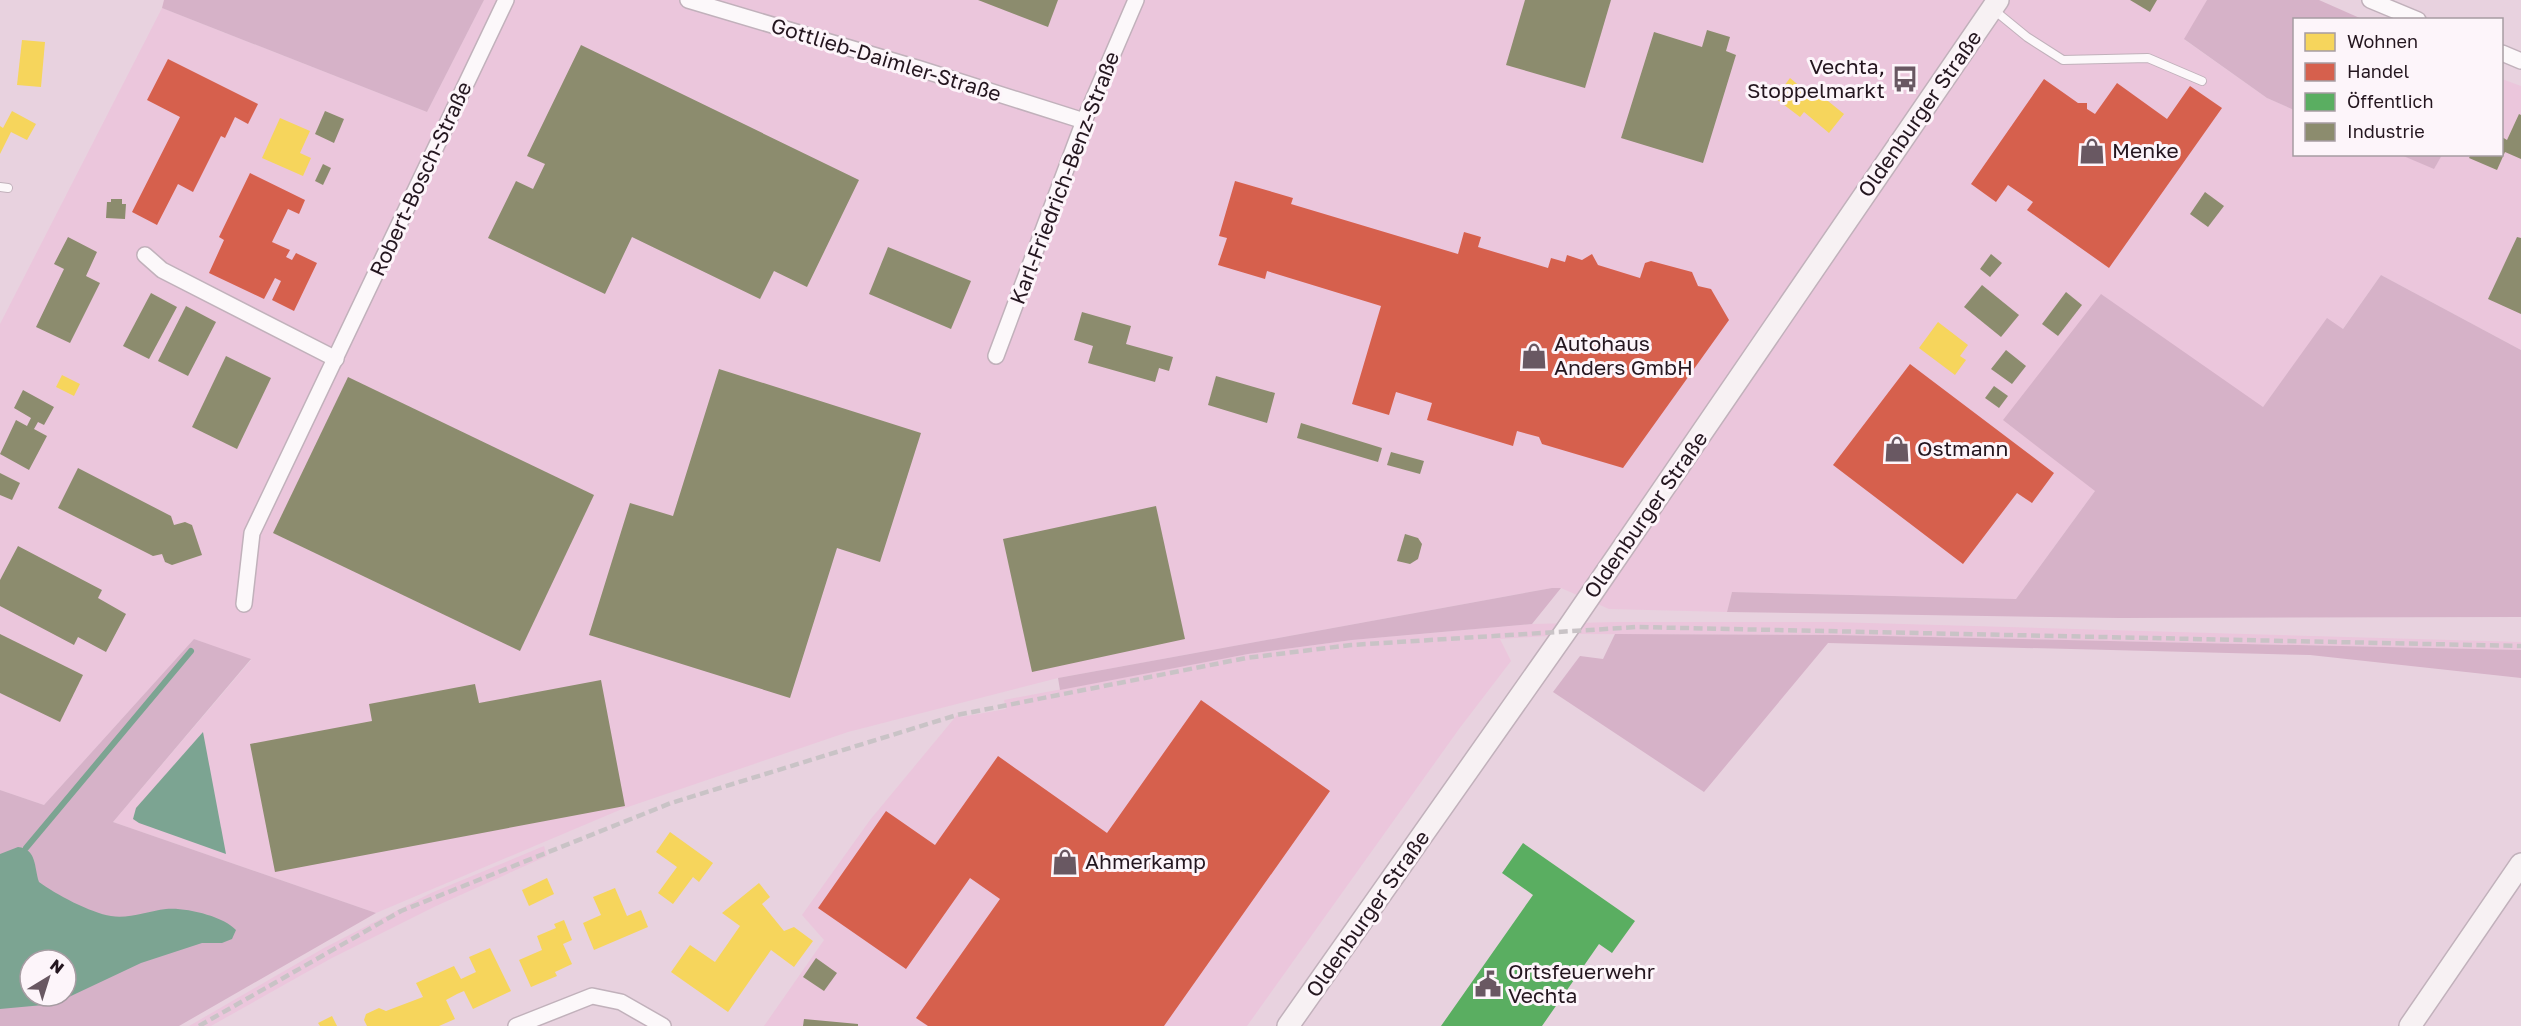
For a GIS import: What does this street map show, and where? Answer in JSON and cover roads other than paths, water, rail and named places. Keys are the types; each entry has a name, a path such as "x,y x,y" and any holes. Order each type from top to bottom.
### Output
{"main road":[{"name":"Oldenburger Straße","path":"1288,1026 1566,631 1995,5"},
{"path":"2410,1026 2521,864"}],"street":[{"name":"Robert-Bosch-Straße","path":"244,604 252,534 506,0"},
{"name":"Gottlieb-Daimler-Straße","path":"688,0 1084,120"},
{"name":"Karl-Friedrich-Benz-Straße","path":"996,356 1084,120 1136,0"},
{"path":"2370,0 2413,18"},
{"path":"2503,53 2521,61"},
{"path":"145,255 162,270 336,359"},
{"path":"516,1026 592,996 621,1002 663,1026"}],"lane":[{"path":"1995,5 2027,37 2063,60 2148,58 2202,81"}],"waterway":[{"path":"26,848 191,651"}],"railway":[{"path":"199,1026 401,911 671,803 957,715 1246,658 1351,645 1637,627 2521,646"}],"place":[{"name":"Vechta, Stoppelmarkt","path":"1905,79"},
{"name":"Menke","path":"2092,151"},
{"name":"Autohaus Anders GmbH","path":"1534,356"},
{"name":"Ostmann","path":"1897,449"},
{"name":"Ahmerkamp","path":"1065,862"},
{"name":"Ortsfeuerwehr Vechta","path":"1488,984"}]}
